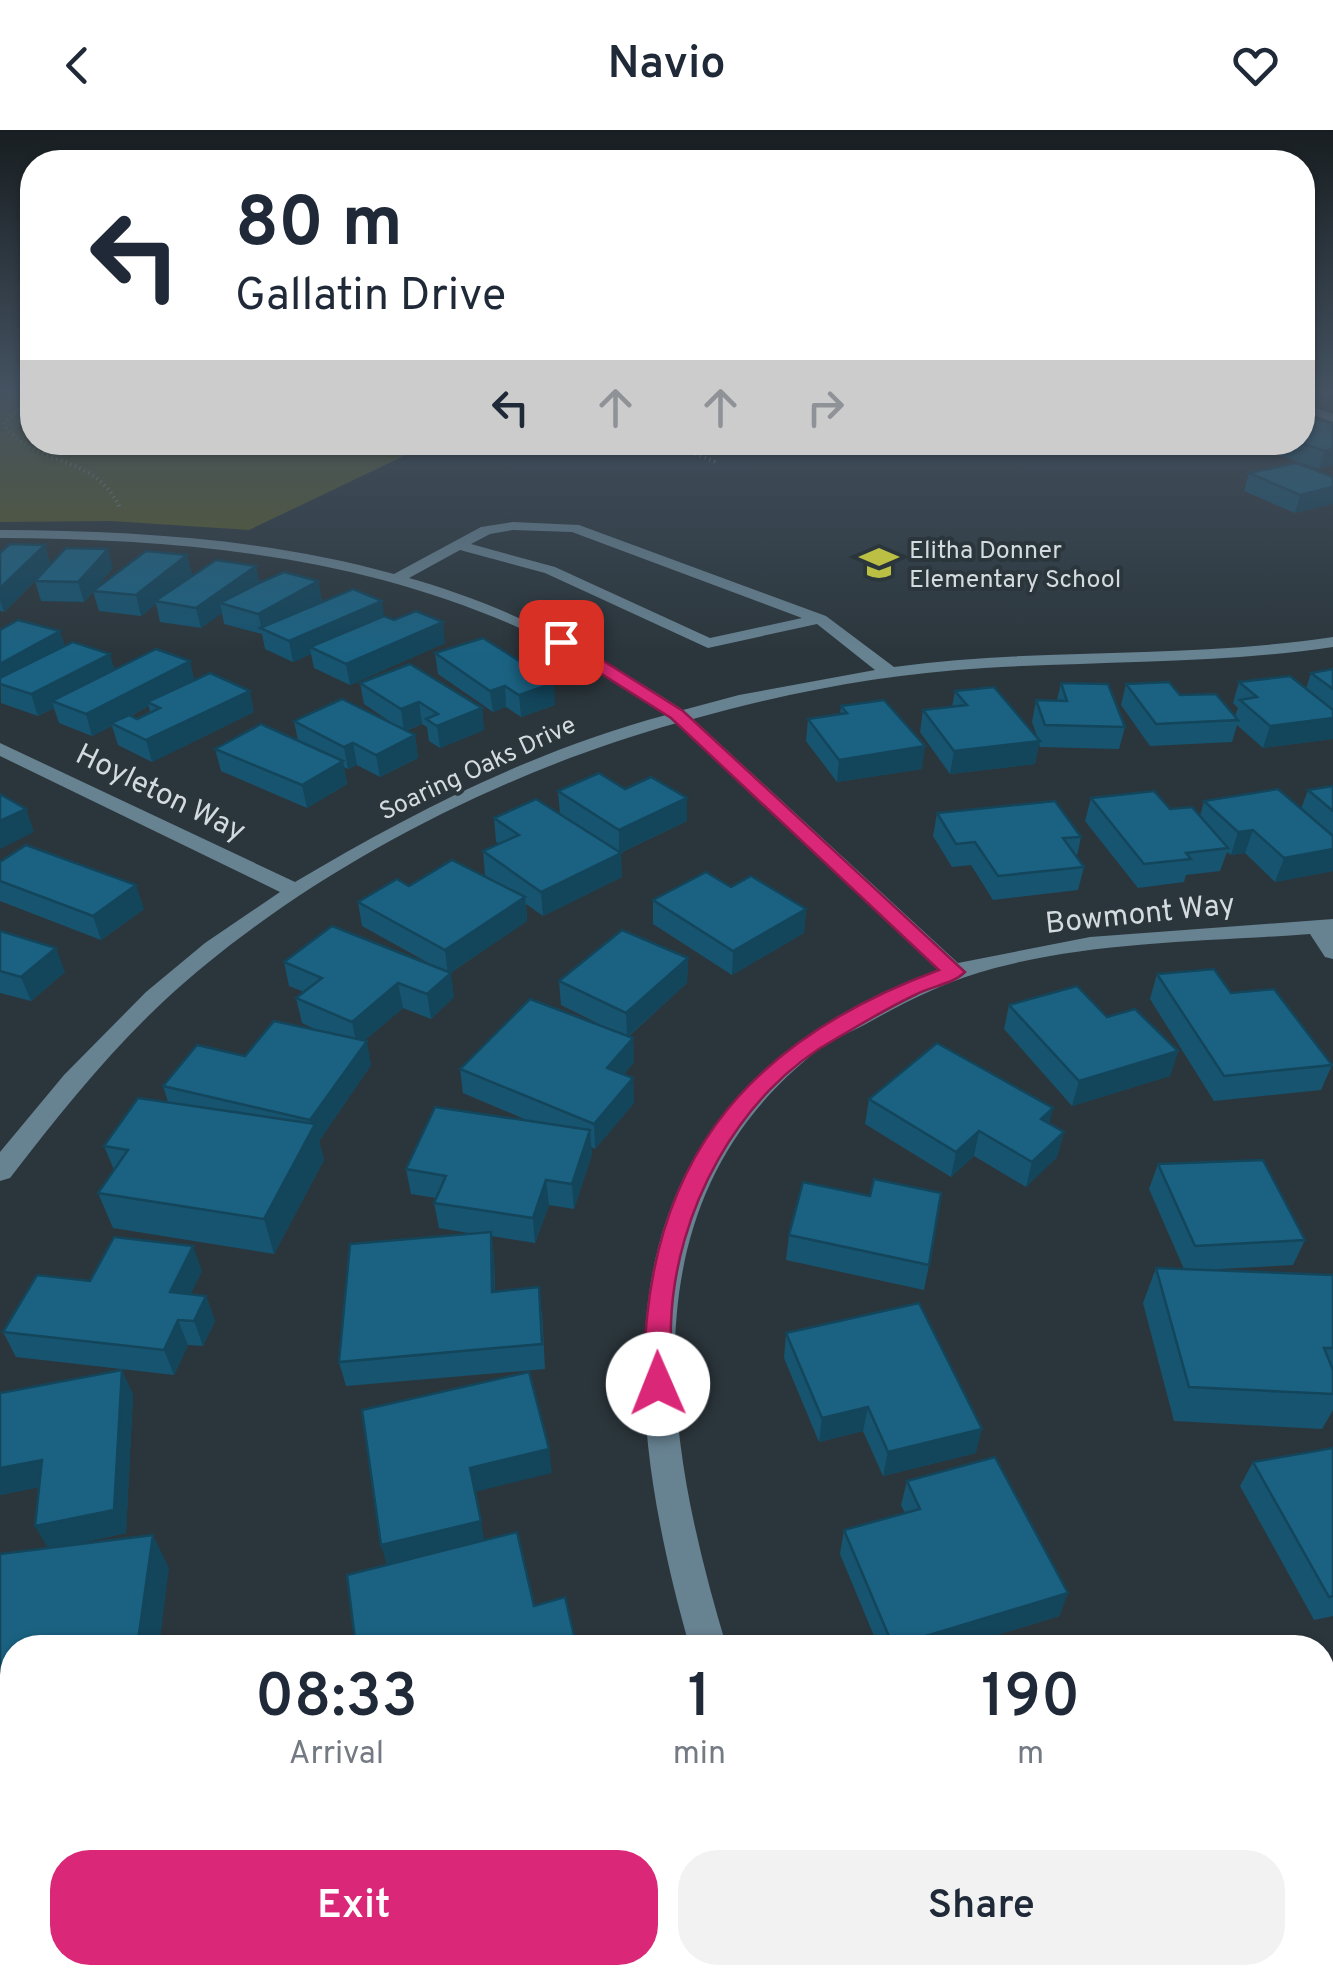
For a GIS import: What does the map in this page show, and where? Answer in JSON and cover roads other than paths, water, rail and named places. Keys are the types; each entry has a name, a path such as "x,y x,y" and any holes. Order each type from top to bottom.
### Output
{"street":[{"path":"398,578 486,530 513,526 574,528 820,619 890,672"},
{"path":"0,534 105,535 236,544 398,578 476,603 561,642 677,714 954,972"},
{"path":"457,546 550,570 708,643 820,619"},
{"name":"Soaring Oaks Drive","path":"0,1171 52,1105 132,1020 211,949 370,845 466,794 564,752 677,714 764,693 890,672 1025,661 1242,653 1333,642"},
{"name":"Hoyleton Way","path":"0,748 296,891"},
{"path":"1325,926 1333,952"},
{"name":"Bowmont Way","path":"706,1635 680,1538 658,1384 657,1321 666,1261 684,1206 706,1157 736,1114 810,1043 910,988 954,972 1035,953 1090,946 1325,926"}],"place":[{"name":"Elitha Donner Elementary School","path":"879,563"}]}
